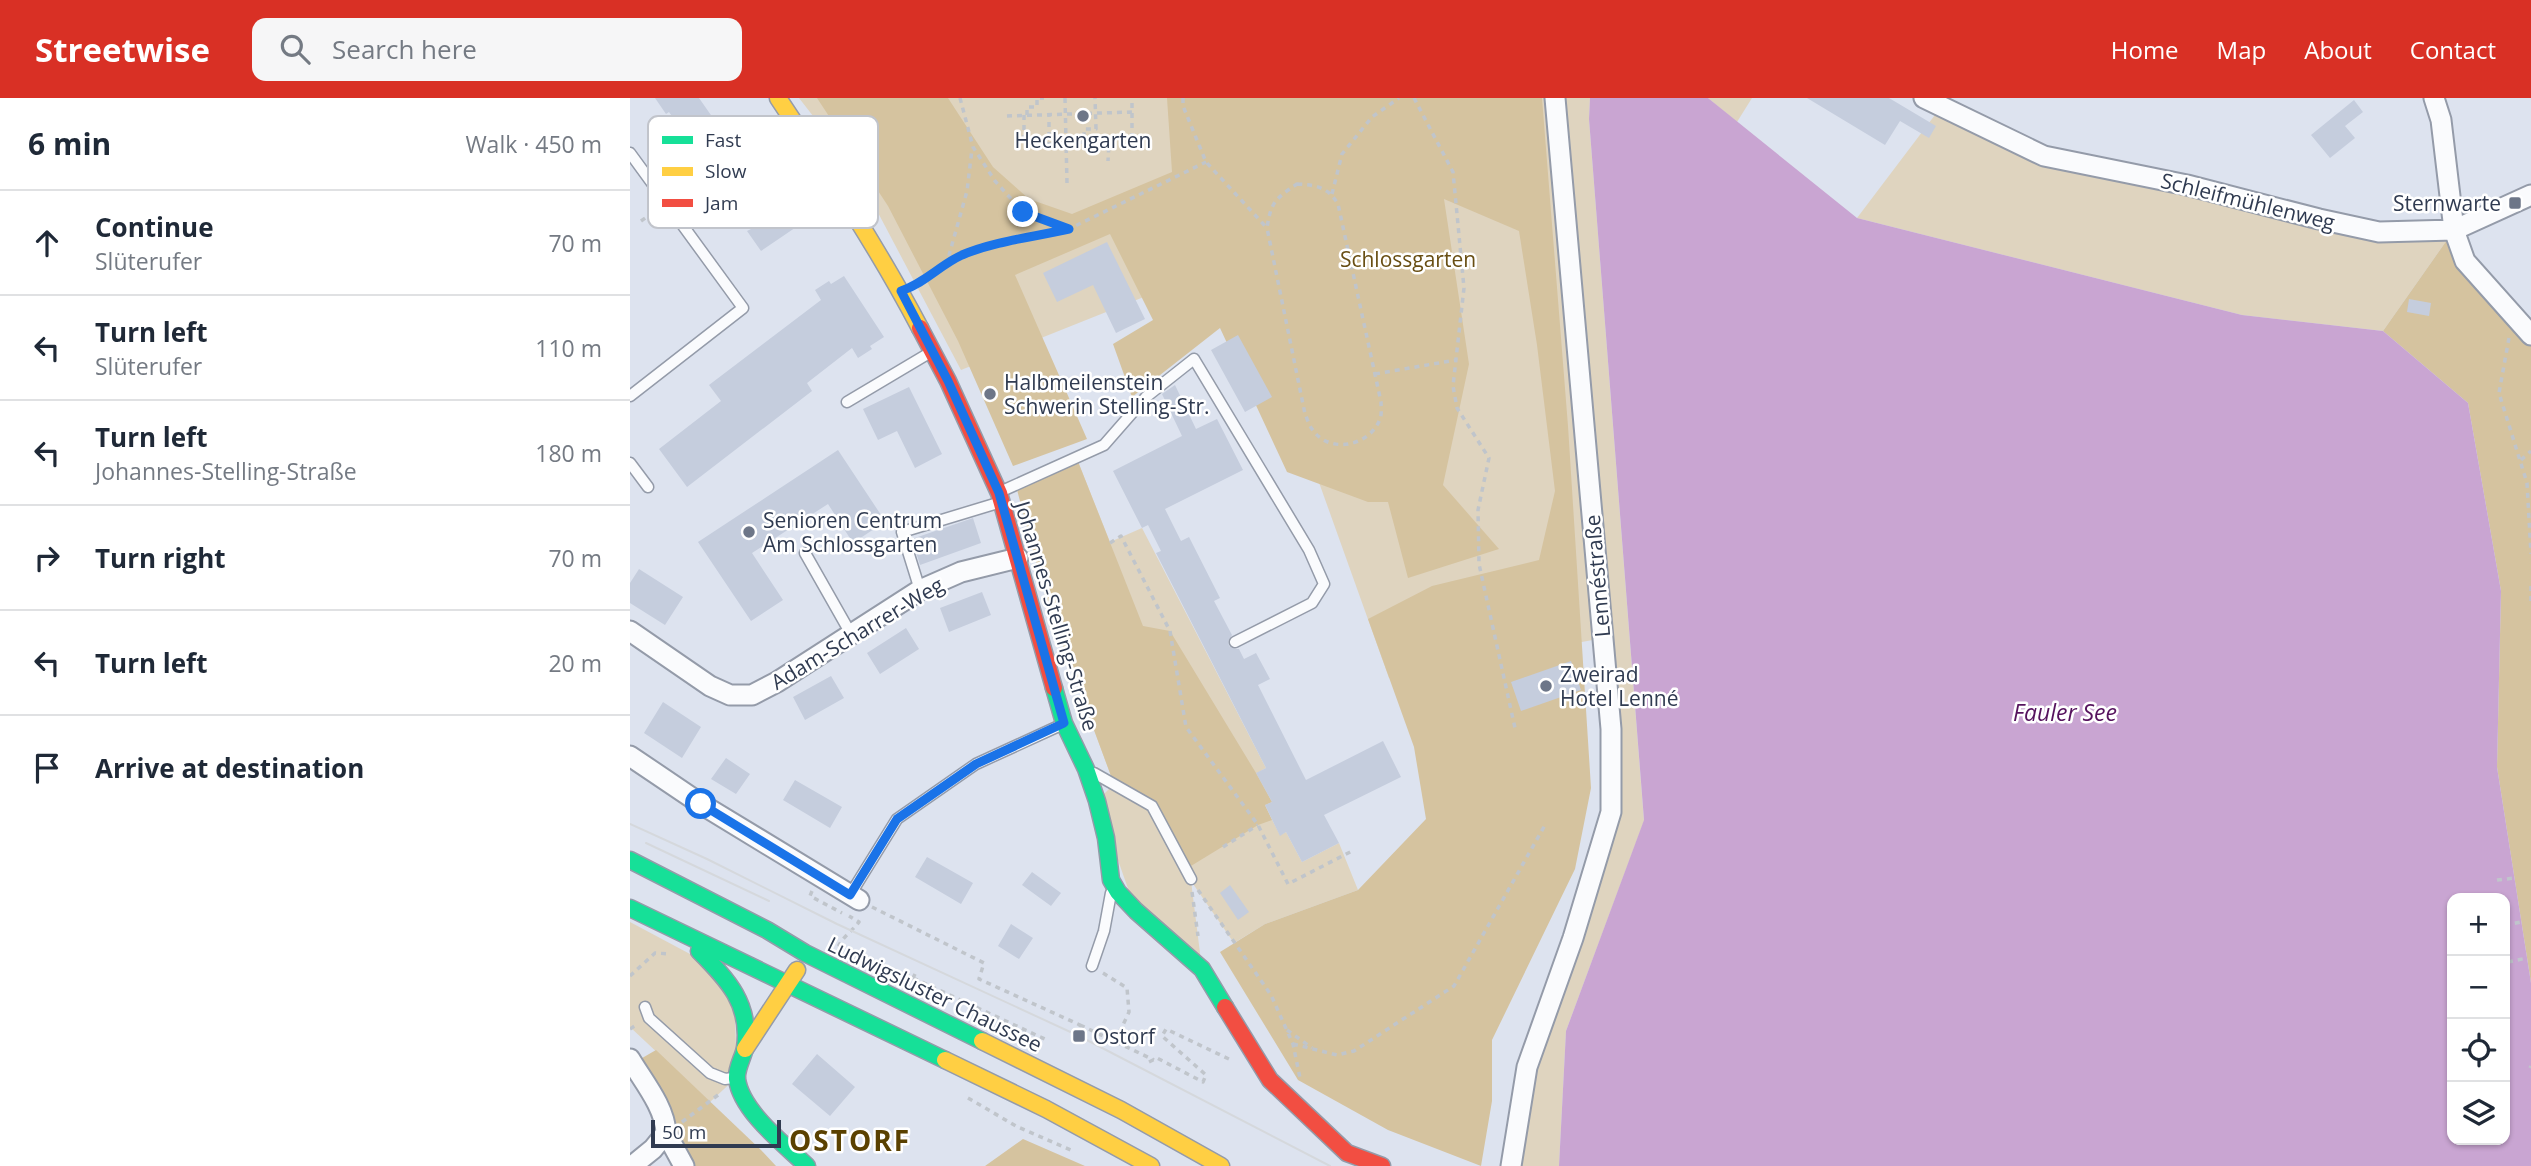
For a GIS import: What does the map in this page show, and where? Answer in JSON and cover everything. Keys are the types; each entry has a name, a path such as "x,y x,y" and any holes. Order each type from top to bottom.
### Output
{"street":[{"name":"Johannes-Stelling-Straße","path":"778,98 790,116"},
{"name":"Lennéstraße","path":"1511,1166 1527,1067 1573,938 1611,813 1611,729 1555,98"},
{"name":"Schleifmühlenweg","path":"1924,98 2044,156 2187,185 2379,232 2454,230"},
{"path":"2434,98 2444,142 2454,230 2465,261 2531,335"},
{"path":"2454,230 2531,195"},
{"name":"Johannes-Stelling-Straße","path":"863,228 901,291 932,351 1000,497 1064,723 1086,769 1097,801 1106,838 1111,880 1136,911 1202,969 1270,1080 1347,1153 1382,1166"},
{"name":"Adam-Scharrer-Weg","path":"630,631 710,686 730,695 752,695 777,682 920,590 961,572 1018,558"},
{"path":"630,756 854,905"},
{"name":"Ludwigsluster Chaussee","path":"630,860 767,930 805,953 1121,1110 1221,1166"},
{"path":"630,908 1046,1109 1151,1166"},
{"path":"676,931 734,986 742,1001 746,1020 745,1049 737,1077 754,1111 807,1166"},
{"path":"745,1049 789,985 805,953"},
{"path":"630,1059 661,1111 666,1122 666,1133 684,1166"},
{"path":"632,1166 653,1149 666,1133"}],"lane":[{"path":"630,153 648,178"},
{"path":"630,396 743,308 685,228"},
{"path":"847,402 932,351"},
{"path":"920,590 902,532 1000,497 1104,445 1146,397 1194,359 1309,550 1324,584 1312,603 1235,642"},
{"path":"630,463 648,487"},
{"path":"805,553 851,635"},
{"path":"854,905 897,819 976,764 1064,723"},
{"path":"1086,769 1152,806 1191,879"},
{"path":"1093,966 1104,931 1109,897 1116,888"},
{"path":"645,1007 649,1018 710,1073 724,1079 737,1077"}],"path":[{"path":"960,98 972,146 995,181 1023,212 1069,229"},
{"path":"1044,98 1037,99 1037,107 1027,107 1024,143 1049,145 1084,142 1084,130 1096,129 1095,98"},
{"path":"1065,98 1067,183"},
{"path":"1084,138 1099,140 1109,145 1132,145 1132,98"},
{"path":"1183,98 1206,162 1267,228"},
{"path":"1332,194 1342,154 1372,117 1399,98"},
{"path":"1414,98 1453,172 1464,288 1453,386 1457,408 1489,458 1478,510 1479,564 1515,728"},
{"path":"1007,116 1132,112"},
{"path":"1049,114 1049,145"},
{"path":"1108,161 1109,145"},
{"path":"946,266 967,191 972,146"},
{"path":"901,291 918,285 960,256 1069,229 1206,162"},
{"path":"1297,184 1318,185 1332,194 1338,204 1381,402 1381,418 1367,437 1350,445 1330,443 1312,431 1306,414 1267,228 1270,206 1297,184"},
{"path":"2515,317 2509,328 2499,393 2527,483 2531,554"},
{"path":"1375,374 1456,359"},
{"path":"2521,460 2531,451"},
{"path":"1110,543 1121,536 1170,631 1186,727 1258,825 1288,884 1354,850"},
{"path":"2531,586 2531,606"},
{"path":"1223,848 1258,825"},
{"path":"1191,879 1270,995 1293,1044 1337,1055 1354,1051 1454,986 1545,825"},
{"path":"2497,880 2515,878"},
{"path":"1191,879 1202,969"},
{"path":"846,948 839,945 859,922 854,905"},
{"path":"854,905 984,963 979,979 1152,1061 1157,1058 1203,1082 1206,1075 1162,1036 1166,1029 1236,1063"},
{"path":"2510,924 2521,922"},
{"path":"630,976 655,953 669,953 679,958"},
{"path":"2510,962 2527,958"},
{"path":"913,978 1049,1041"},
{"path":"1114,980 1126,988 1129,1012 1114,1043"},
{"path":"1286,1030 1314,1049"},
{"path":"688,1118 718,1096"}],"green space":[{"name":"Schlossgarten","path":"799,98 1590,98 1589,119 1644,821 1566,1031 1559,1166 1520,1166 1527,1067 1611,812 1598,639 1389,678 1239,259 961,370 878,213 878,116 813,116"},
{"path":"817,98 948,98 993,167 1029,199 1072,214 1172,172 1167,98 1542,98 1568,426 1591,788 1575,869 1492,1040 1492,1101 1481,1166 1388,1130 1298,1080 1220,952 1265,924 1358,890 1426,819 1414,747 1368,619 1432,586 1539,560 1555,491 1537,345 1519,231 1444,199 1469,364 1443,485 1499,549 1408,578 1388,502 1368,502 1287,472 1220,328 1132,397 1113,344 1153,320 1110,234 1015,275 1087,439 1013,466 958,341 878,191 878,116 829,116"},
{"path":"1708,98 1752,98 1737,122"},
{"path":"1941,107 2044,156 2319,219 2454,230 2383,331 2242,315 1857,218"},
{"path":"2454,230 2531,335 2531,983 2497,767 2501,591 2468,403 2383,331"},
{"path":"1077,459 1110,542 1142,528 1266,768 1257,773 1272,802 1265,806 1280,835 1286,832 1302,862 1339,843 1358,890 1265,924 1234,943 1191,881 1202,969 1136,911 1097,801 1114,784 1047,603"},
{"path":"1077,459 1143,626 1170,631 1272,802 1265,805 1272,820 1258,825 1186,869 1152,806 1114,784 1047,603 1016,486"},
{"path":"630,922 720,970 734,986 737,1077 710,1102 630,1027"},
{"path":"656,1050 776,1166 694,1166 637,1061"},
{"path":"1023,1139 1085,1166 985,1166"}],"water":[{"name":"Fauler See","path":"1590,98 1708,98 1857,218 2242,315 2383,331 2468,403 2501,591 2497,767 2531,983 2531,1166 1559,1166 1566,1031 1644,820 1589,119"}],"building":[{"path":"655,98 699,98 712,116 672,116 669,112 666,114"},
{"path":"1807,98 1889,98 1936,126 1929,138 1900,121 1885,145"},
{"path":"2354,100 2363,112 2345,126 2355,138 2330,158 2311,135"},
{"path":"795,228 761,251 747,231"},
{"path":"1107,242 1145,319 1116,333 1093,285 1057,302 1043,273"},
{"path":"844,276 884,337 858,358 852,348 807,383 812,391 687,487 659,449 721,401 709,385 821,300 815,290"},
{"path":"2409,299 2431,303 2429,316 2407,312"},
{"path":"1238,335 1272,397 1245,412 1211,350"},
{"path":"1175,385 1196,429 1217,419 1243,470 1165,509 1181,541 1189,537 1220,598 1214,601 1232,635 1228,641 1229,646 1239,649 1244,659 1256,653 1270,679 1258,685 1306,780 1383,741 1401,777 1324,815 1339,843 1302,862 1286,832 1280,836 1265,805 1272,802 1256,773 1266,768 1156,553 1161,551 1148,525 1142,528 1113,471 1182,436 1162,394"},
{"path":"909,387 942,454 915,468 897,431 878,440 863,409"},
{"name":"Senioren Centrum Am Schlossgarten","path":"838,450 883,518 883,523 853,543 828,504 752,553 783,600 751,621 698,542"},
{"path":"973,518 981,543 920,565 912,539"},
{"path":"639,569 683,597 665,625 630,603 630,583"},
{"path":"982,592 991,615 949,632 940,608"},
{"path":"906,628 919,649 880,674 867,653"},
{"name":"Zweirad Hotel Lenné","path":"1571,661 1581,690 1521,711 1511,682"},
{"path":"831,676 844,698 805,720 793,697"},
{"path":"663,702 701,727 682,758 644,733"},
{"path":"726,758 750,774 736,794 711,779"},
{"path":"795,780 842,807 830,828 783,800"},
{"path":"927,857 973,883 961,904 915,877"},
{"path":"1032,872 1061,893 1051,906 1022,885"},
{"path":"1230,885 1249,912 1238,920 1220,893"},
{"path":"1011,924 1033,938 1019,959 998,946"},
{"path":"817,1054 855,1087 830,1116 792,1084"}],"tram line":[{"path":"630,824 1079,1036 1330,1166"},
{"path":"646,843 769,901"}],"traffic: fast":[{"path":"1054,688 1064,723 1086,769 1097,801 1106,838 1111,880 1136,911 1202,969 1225,1007"},
{"path":"630,860 767,930 805,953 982,1041"},
{"path":"630,908 945,1060"},
{"path":"699,951 728,983 741,1006 746,1032 745,1048 737,1075 740,1091 765,1127 807,1166"}],"traffic: slow":[{"path":"778,98 790,116"},
{"path":"862,228 920,328"},
{"path":"745,1049 797,970"},
{"path":"982,1041 1121,1110 1221,1166"},
{"path":"945,1060 1046,1109 1151,1166"}],"traffic: jam":[{"path":"920,328 948,381 999,493 1054,688"},
{"path":"1225,1007 1270,1080 1347,1153 1382,1166"}],"place":[{"name":"Heckengarten","path":"1083,116"},
{"name":"Sternwarte","path":"2515,203"},
{"name":"Halbmeilenstein Schwerin Stelling-Str.","path":"990,394"},
{"name":"Senioren Centrum Am Schlossgarten","path":"749,532"},
{"name":"Zweirad Hotel Lenné","path":"1546,686"},
{"name":"Ostorf","path":"1079,1036"}],"district":[{"name":"OSTORF","path":"850,1140"}],"route":[{"path":"701,804 850,895 897,819 976,764 1064,723 999,493 948,381 901,291 918,285 960,256 1069,229 1023,212"}]}
